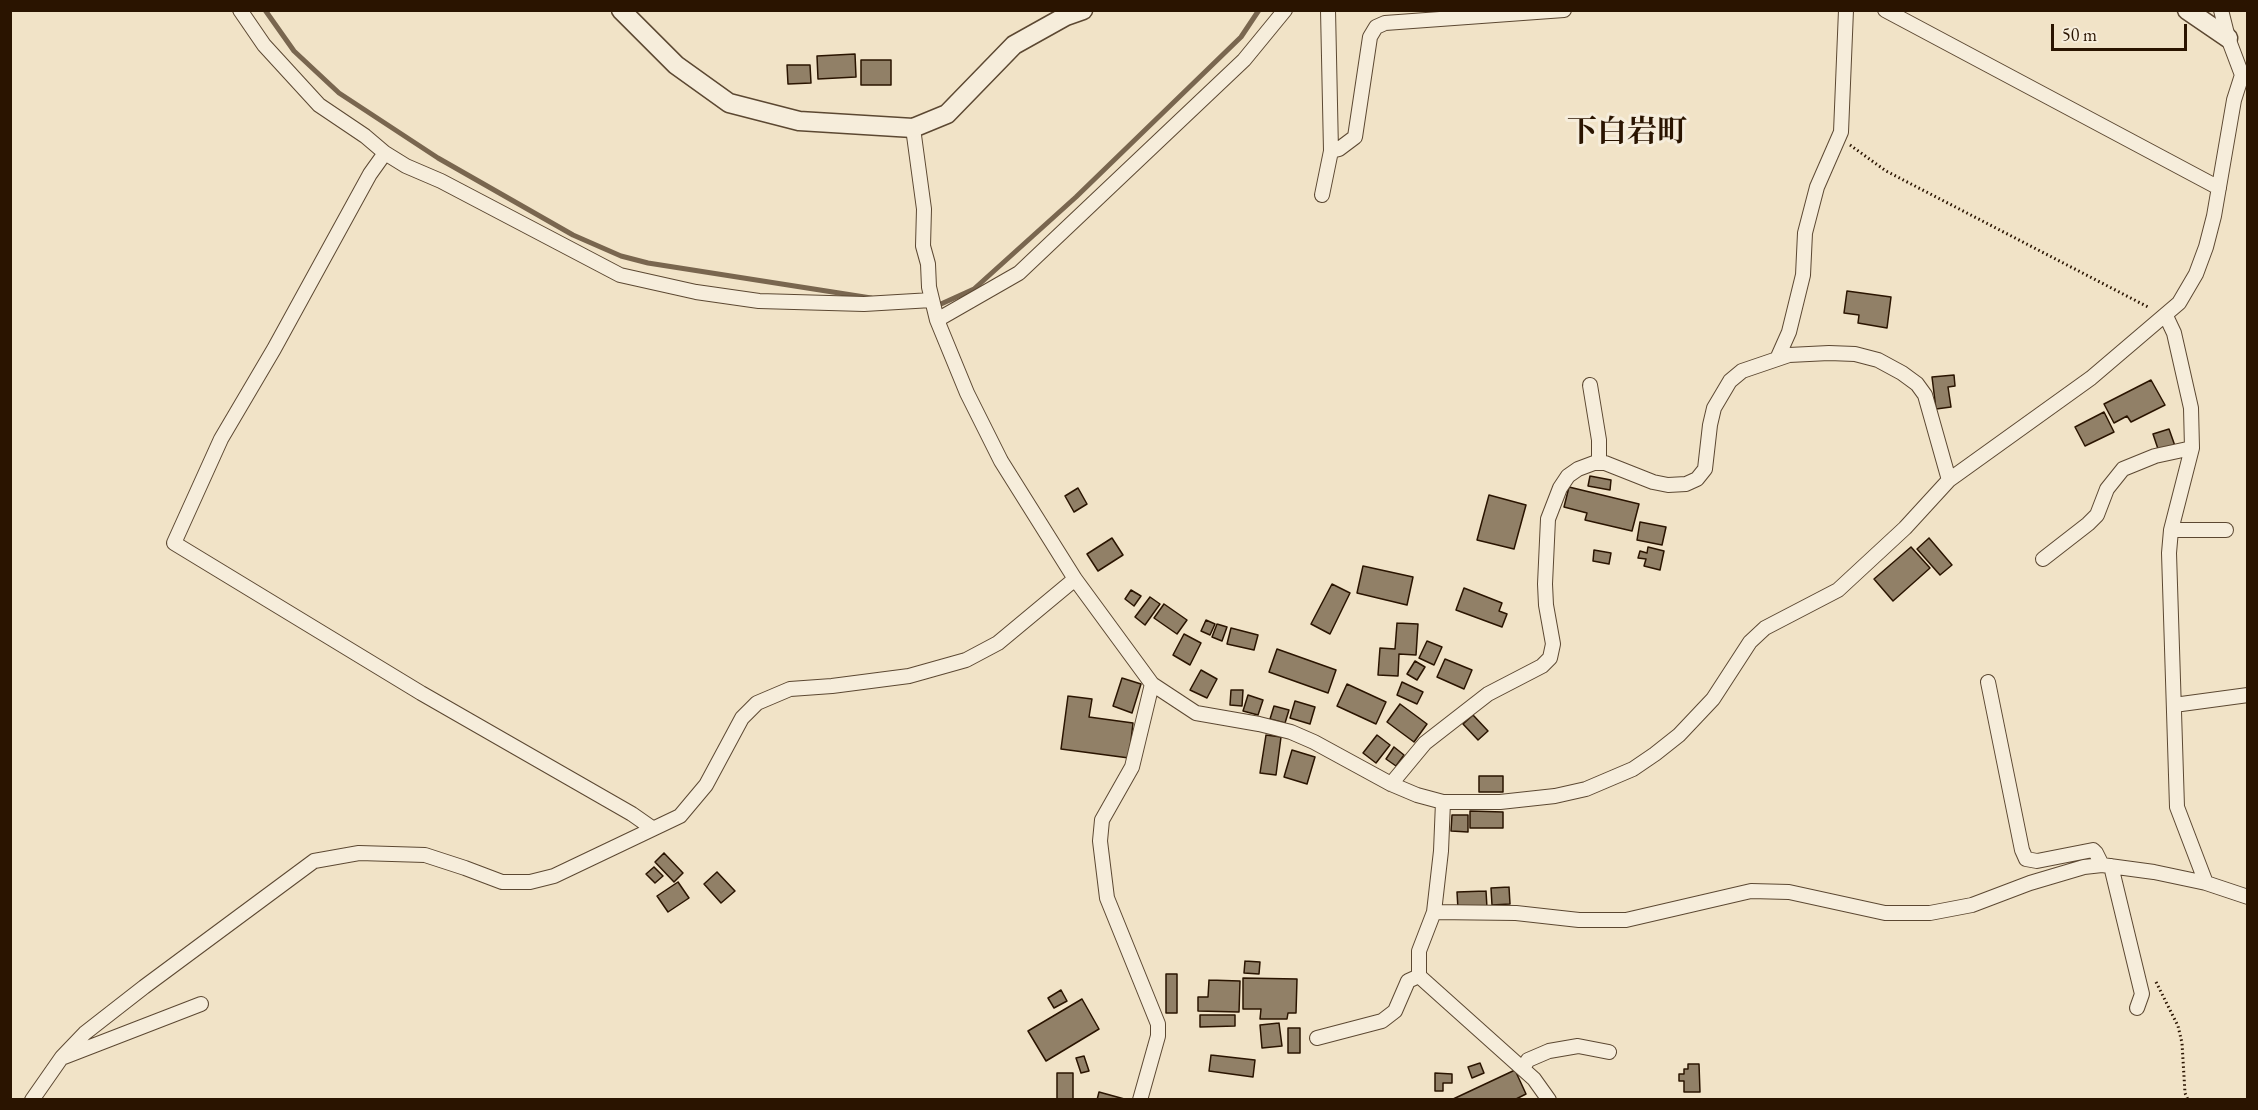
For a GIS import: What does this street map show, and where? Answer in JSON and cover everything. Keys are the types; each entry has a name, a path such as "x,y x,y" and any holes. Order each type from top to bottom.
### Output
{"street":[{"path":"240,10 264,45 319,105 365,136 384,153 620,275 696,292 759,301 864,304 932,300"},
{"path":"621,10 676,64 729,103 799,121 913,128 947,114 1014,45 1066,16 1083,10"},
{"path":"937,320 1019,273 1244,60 1285,10"},
{"path":"1322,195 1331,151 1328,10"},
{"path":"1331,151 1339,149 1354,137 1370,37 1376,27 1385,23 1564,10"},
{"path":"1777,359 1789,332 1803,275 1805,233 1817,187 1840,132 1846,10"},
{"path":"1885,10 2219,188"},
{"path":"2187,10 2228,38"},
{"path":"913,128 924,209 923,246 928,264 932,300 937,320 967,393 1001,461 1075,579 1152,684 1196,713 1291,732 1417,795 1443,802 1500,802 1555,796 1586,789 1633,769 1679,735 1713,699 1750,642 1765,628 1838,590 1905,528 1949,480 2091,378 2179,303 2196,274 2209,236 2234,100 2245,77 2228,38 2221,10"},
{"path":"384,153 221,439 174,543 421,693 632,814 652,828"},
{"path":"2166,316 2174,333 2190,408 2192,448 2171,530 2169,564 2177,807 2206,883"},
{"path":"1391,784 1425,743 1488,694 1542,666 1550,658 1553,644 1545,584 1548,519 1560,488 1568,476 1578,469 1599,463 1668,485 1686,484 1696,479 1705,469 1710,425 1722,392 1742,371 1789,355 1855,354 1878,360 1917,384 1925,395 1949,480"},
{"path":"1590,385 1599,440 1599,463"},
{"path":"2043,559 2097,515 2107,489 2123,469 2155,456 2192,448"},
{"path":"2171,530 2226,530"},
{"path":"33,1100 62,1057 85,1033 314,861 359,853 424,855 465,867 502,882 530,882 554,876 680,816 706,785 742,718 757,703 790,689 909,676 966,660 998,643 1075,579"},
{"path":"1988,682 2022,850 2026,859 2037,861 2093,850 2107,866 2142,994 2137,1008"},
{"path":"1140,1100 1158,1035 1158,1024 1154,1008 1137,975 1107,898 1100,841 1102,820 1132,767 1152,684"},
{"path":"2174,705 2247,695"},
{"path":"1443,802 1441,851 1434,912 1419,951 1419,976 1523,1068 1549,1100"},
{"path":"1434,912 1516,913 1579,920 1626,920 1751,891 1789,892 1885,913 1930,913 1972,904 2084,867 2107,866 2154,872 2206,883 2247,897"},
{"path":"1317,1038 1382,1021 1395,1011 1408,981 1419,976"},
{"path":"62,1057 201,1004"},
{"path":"1523,1068 1528,1060 1549,1051 1578,1046 1609,1052"}],"path":[{"path":"1840,132 1850,145 1886,171 2166,316"},
{"path":"2155,979 2178,1026 2182,1043 2185,1093 2188,1100"}],"building":[{"path":"855,54 856,77 818,79 817,56"},
{"path":"861,60 891,60 891,85 861,85"},
{"path":"787,65 810,65 811,83 788,84"},
{"path":"1847,291 1891,297 1887,328 1858,323 1859,315 1844,313"},
{"path":"1954,375 1955,386 1948,387 1951,407 1936,409 1932,377"},
{"path":"2151,380 2165,405 2131,422 2127,416 2114,423 2104,404"},
{"path":"2104,412 2114,432 2085,446 2075,427"},
{"path":"2169,429 2175,446 2159,452 2153,434"},
{"path":"1590,476 1611,480 1610,490 1588,486"},
{"path":"1569,487 1639,504 1632,531 1585,520 1587,513 1564,507"},
{"path":"1078,488 1087,504 1074,512 1065,496"},
{"path":"1489,495 1526,505 1514,549 1477,540"},
{"path":"1640,522 1666,527 1662,545 1637,540"},
{"path":"1112,538 1123,555 1098,571 1087,554"},
{"path":"1929,538 1952,565 1940,575 1917,549"},
{"path":"1648,547 1664,551 1660,570 1644,566 1646,559 1638,558 1640,551 1647,553"},
{"path":"1911,547 1930,568 1893,601 1874,579"},
{"path":"1594,550 1611,553 1609,564 1593,561"},
{"path":"1363,566 1413,577 1407,605 1357,593"},
{"path":"1332,584 1350,593 1330,634 1311,624"},
{"path":"1464,588 1502,603 1499,611 1507,614 1502,627 1456,610"},
{"path":"1131,590 1141,596 1134,606 1125,599"},
{"path":"1150,597 1160,604 1145,625 1135,617"},
{"path":"1164,604 1187,620 1177,634 1154,618"},
{"path":"1206,620 1215,624 1210,635 1201,631"},
{"path":"1397,623 1418,624 1416,655 1399,654 1398,676 1378,675 1380,648 1395,649"},
{"path":"1217,624 1227,627 1222,641 1212,637"},
{"path":"1231,628 1258,635 1254,650 1227,644"},
{"path":"1184,634 1201,643 1190,665 1173,655"},
{"path":"1427,641 1442,647 1434,665 1419,658"},
{"path":"1277,649 1336,670 1328,693 1269,672"},
{"path":"1445,659 1472,670 1464,689 1437,677"},
{"path":"1415,661 1425,667 1417,680 1407,674"},
{"path":"1201,670 1217,679 1207,698 1190,690"},
{"path":"1122,678 1141,684 1132,713 1113,706"},
{"path":"1402,682 1423,692 1417,704 1397,695"},
{"path":"1347,684 1386,702 1376,724 1337,706"},
{"path":"1231,690 1243,690 1242,706 1230,705"},
{"path":"1248,695 1263,700 1258,715 1243,711"},
{"path":"1068,696 1092,699 1089,717 1133,723 1129,758 1061,749"},
{"path":"1295,701 1315,707 1310,724 1290,718"},
{"path":"1400,704 1427,724 1414,742 1387,722"},
{"path":"1274,706 1289,710 1285,723 1270,719"},
{"path":"1473,715 1488,731 1478,740 1463,724"},
{"path":"1266,735 1281,737 1276,775 1260,773"},
{"path":"1377,735 1390,745 1376,763 1363,753"},
{"path":"1394,747 1404,755 1396,766 1386,759"},
{"path":"1292,750 1315,757 1307,784 1284,777"},
{"path":"1479,776 1503,776 1503,792 1479,792"},
{"path":"1470,811 1503,812 1503,828 1470,828"},
{"path":"1452,815 1468,815 1468,832 1451,831"},
{"path":"664,853 683,873 674,882 655,862"},
{"path":"654,867 663,876 655,883 646,874"},
{"path":"717,872 735,891 721,903 704,884"},
{"path":"678,882 689,898 668,912 657,896"},
{"path":"1509,887 1510,904 1492,905 1491,888"},
{"path":"1486,891 1487,908 1458,909 1457,892"},
{"path":"1245,961 1260,962 1259,974 1244,973"},
{"path":"1166,974 1177,974 1177,1013 1166,1013"},
{"path":"1243,978 1297,979 1296,1013 1288,1013 1287,1019 1260,1019 1261,1009 1243,1009"},
{"path":"1209,980 1240,981 1239,1012 1198,1011 1198,997 1208,997"},
{"path":"1061,990 1067,1001 1054,1008 1048,998"},
{"path":"1082,999 1099,1029 1046,1061 1028,1031"},
{"path":"1200,1015 1235,1015 1235,1026 1200,1027"},
{"path":"1279,1023 1282,1046 1262,1048 1260,1025"},
{"path":"1288,1028 1300,1028 1300,1053 1288,1053"},
{"path":"1211,1055 1255,1060 1253,1077 1209,1071"},
{"path":"1084,1056 1089,1071 1081,1073 1076,1058"},
{"path":"1480,1063 1484,1073 1472,1078 1468,1067"},
{"path":"1688,1064 1699,1064 1700,1092 1684,1092 1684,1081 1679,1081 1679,1074 1684,1074 1684,1069 1688,1069"},
{"path":"1515,1070 1526,1094 1514,1100 1451,1100"},
{"path":"1057,1073 1073,1073 1073,1100 1057,1100"},
{"path":"1435,1073 1452,1074 1452,1083 1443,1083 1443,1091 1435,1091"},
{"path":"1099,1092 1128,1100 1097,1100"}],"waterway":[{"path":"265,10 294,51 339,93 438,158 573,235 621,256 648,263 871,298"},
{"path":"934,304 941,304 974,289 1076,197 1241,37 1259,10"}],"district":[{"name":"下白岩町","path":"1627,133"}]}
